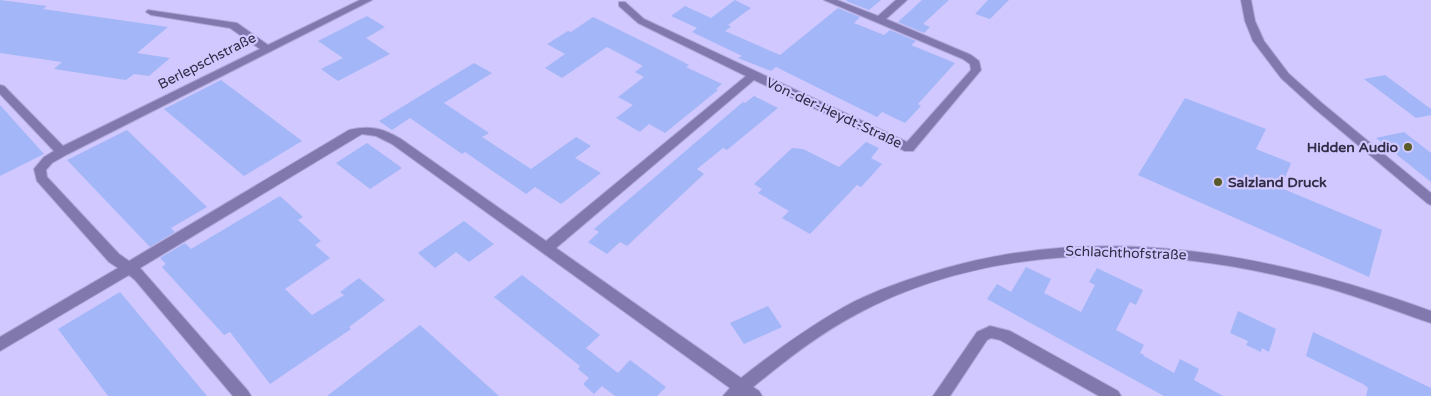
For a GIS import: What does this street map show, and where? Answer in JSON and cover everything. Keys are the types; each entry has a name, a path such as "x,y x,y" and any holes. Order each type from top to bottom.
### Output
{"street":[{"name":"Berlepschstraße","path":"243,396 140,276 114,258 41,178 40,168 48,160 62,152 367,0"},
{"path":"829,0 879,20 902,0"},
{"path":"1246,0 1248,15 1258,39 1282,71 1310,98 1431,200"},
{"name":"Von-der-Heydt-Straße","path":"622,4 641,21 909,148 976,70 975,63 968,57 879,20"},
{"path":"151,12 233,25 267,49"},
{"name":"Von-der-Heydt-Straße","path":"546,248 754,75"},
{"path":"0,88 62,152"},
{"path":"0,345 353,133 366,129 381,133 420,158 546,248 742,393"},
{"name":"Schlachthofstraße","path":"742,393 767,364 825,323 887,292 925,277 975,263 1044,253 1122,250 1222,259 1266,267 1343,287 1431,317"},
{"path":"941,396 982,336 987,332 994,331 1005,334 1112,396"}],"building":[{"path":"0,0 47,6 43,9 168,27 137,53 170,58 149,76 134,74 126,80 54,69 62,62 0,53"},
{"path":"735,0 751,8 728,25 731,27 725,31 780,55 838,8 860,17 854,23 884,35 890,30 916,41 911,45 955,63 918,104 921,106 905,123 882,112 877,117 776,67 771,71 738,58 742,56 692,32 697,28 671,16 685,6 711,18"},
{"path":"847,0 881,0 869,10"},
{"path":"922,0 949,0 923,24 930,27 924,33 898,22"},
{"path":"988,0 1009,0 990,19 975,14"},
{"path":"367,16 385,27 366,38 390,54 338,81 321,69 343,58 318,41"},
{"path":"593,17 689,65 686,67 722,84 716,89 718,90 665,133 649,124 640,132 616,118 633,105 618,97 644,77 635,72 643,66 607,47 562,78 545,68 565,54 547,44 568,31 571,32"},
{"path":"474,63 492,73 444,103 489,133 482,137 531,169 576,137 591,146 575,158 601,173 561,204 535,187 526,194 465,152 462,154 410,118 392,130 379,121"},
{"path":"1385,75 1431,109 1431,115 1416,118 1364,79"},
{"path":"221,80 302,141 244,176 164,109"},
{"path":"754,96 778,108 727,150 723,148 697,169 704,174 627,246 620,242 607,254 588,242 599,232 594,229 743,102 745,103"},
{"name":"Salzland Druck","path":"1185,98 1266,129 1256,149 1291,163 1281,188 1382,230 1369,277 1138,175"},
{"path":"0,105 44,154 0,176"},
{"path":"127,130 207,207 171,228 175,232 150,247 67,160"},
{"path":"1404,132 1431,153 1431,182 1376,138"},
{"path":"866,142 879,148 871,158 882,164 861,187 857,185 810,234 782,218 789,211 758,193 762,189 754,184 792,148 803,149 839,167"},
{"path":"367,143 402,168 370,189 336,163"},
{"path":"280,196 303,217 298,220 321,241 315,245 330,258 285,289 312,315 344,295 340,292 359,278 385,300 349,327 351,329 270,384 230,332 224,335 162,267 166,264 160,258 185,243 191,249"},
{"path":"464,221 494,244 469,262 456,252 435,268 418,253"},
{"path":"1026,267 1051,279 1044,293 1081,312 1095,285 1089,282 1097,268 1143,290 1136,305 1130,302 1116,330 1144,345 1140,353 1174,373 1180,359 1199,369 1194,380 1223,396 1164,396 987,299 997,284 1011,292"},
{"path":"522,275 600,335 586,348 618,373 630,360 666,387 657,396 615,396 602,386 594,394 583,384 589,378 578,369 580,366 494,297"},
{"path":"120,292 207,396 108,396 58,329"},
{"path":"768,306 782,327 744,344 730,323"},
{"path":"1238,311 1276,329 1269,352 1262,348 1261,352 1246,345 1248,341 1230,333"},
{"path":"420,325 499,396 327,396"},
{"path":"1313,332 1431,388 1431,396 1366,396 1368,388 1363,384 1306,356"}],"place":[{"name":"Hidden Audio","path":"1408,147"},
{"name":"Salzland Druck","path":"1218,182"}]}
